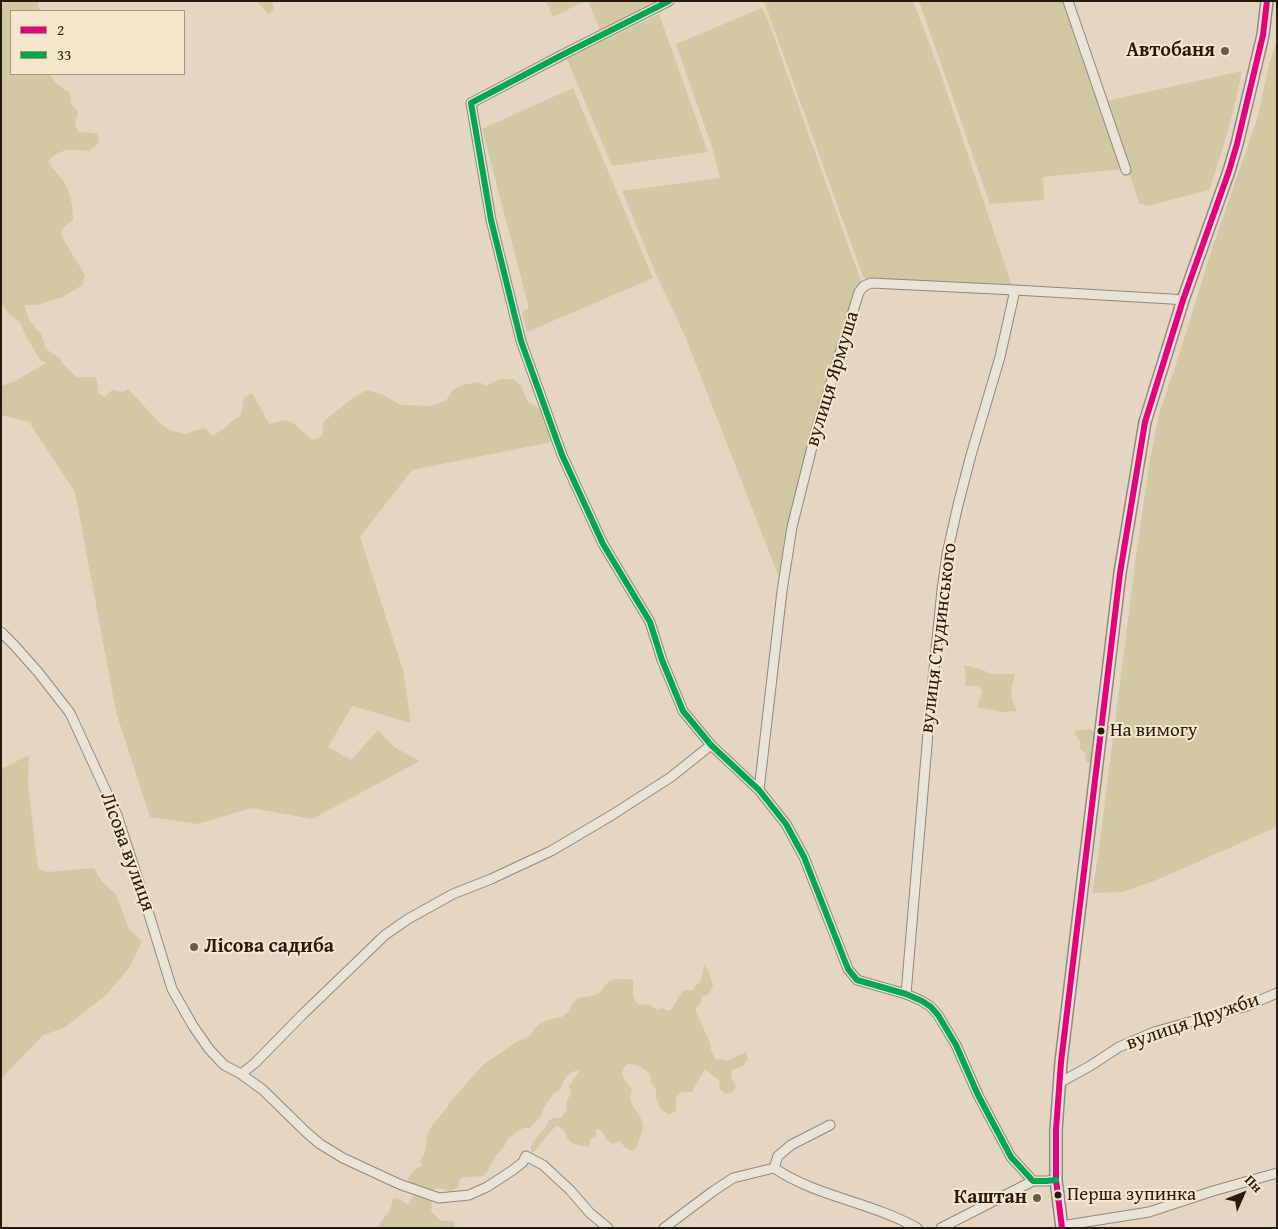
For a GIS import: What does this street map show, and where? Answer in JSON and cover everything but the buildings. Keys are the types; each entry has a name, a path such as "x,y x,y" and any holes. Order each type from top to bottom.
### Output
{"street":[{"path":"669,1 470,104 491,220 522,341 562,455 603,544 650,622 662,660 683,711 711,746 759,790 786,824 804,858 848,969 857,980 906,994 922,1001 938,1015 956,1045 978,1095 1011,1157 1033,1181"},
{"path":"1068,1 1126,170"},
{"path":"1267,1 1261,43 1237,144 1183,300 1146,422 1122,563 1059,1083 1056,1130 1056,1180 1062,1227 1149,1212 1277,1173"},
{"name":"вулиця Ярмуша","path":"759,790 782,591 792,527 816,431 858,292 864,286 871,283 1183,300"},
{"name":"вулиця Студинського","path":"906,994 930,708 947,554 971,455 1000,356 1015,290"},
{"name":"Лісова вулиця","path":"1,632 38,672 70,714 117,815 172,989 193,1026 209,1049 224,1065 241,1074 263,1090 320,1144 343,1158 399,1184 439,1198 469,1195 487,1187 513,1170 523,1162 526,1156 543,1165 570,1190 590,1213 608,1228"},
{"path":"241,1074 385,935 408,919 453,894 491,879 551,851 671,777 711,746"},
{"name":"вулиця Дружби","path":"1059,1083 1119,1048 1154,1032 1246,1006 1277,993"},
{"path":"774,1168 778,1156 791,1145 830,1125"},
{"path":"664,1228 733,1178 774,1168 811,1188 853,1202 917,1228"},
{"path":"941,1228 1033,1181 1056,1180"}],"shaded area":[{"path":"1,1 37,1 40,10 10,10 10,75 50,75 56,83 70,93 71,104 78,112 75,124 79,133 97,134 99,142 90,151 62,151 48,162 67,187 73,220 64,227 61,233 85,275 82,285 63,297 37,305 24,305 29,320 41,334 46,349 60,358 62,363 76,377 96,377 99,394 105,397 112,390 123,392 128,389 169,430 186,434 205,428 212,436 225,428 241,415 244,398 252,393 269,424 286,420 294,424 312,440 322,436 324,421 353,398 367,390 381,394 401,405 430,406 446,401 456,388 463,385 479,382 486,386 500,379 513,379 521,386 528,402 539,408 552,442 412,470 360,537 403,670 411,723 352,706 328,747 351,760 378,730 394,747 420,761 312,819 252,808 198,824 150,817 116,712 75,492 29,422 1,415 1,386 13,382 46,363 40,360 20,322 11,316 1,302"},
{"path":"256,1 272,1 274,8 269,15"},
{"path":"546,1 585,1 553,17"},
{"path":"588,1 657,1 600,30"},
{"path":"764,1 913,1 939,69 1012,286 869,281 863,277"},
{"path":"919,1 1068,1 1123,169 1043,177 1044,200 990,204"},
{"path":"762,8 768,20 862,284 857,291 796,492 783,579 780,580 685,336 656,274 622,191 720,178 713,150 676,44"},
{"path":"659,14 708,152 612,166 567,59"},
{"path":"1277,38 1277,827 1154,881 1122,892 1092,893 1136,556 1149,465 1159,414 1209,258 1258,116"},
{"path":"1242,71 1228,131 1209,190 1147,206 1139,203 1106,101"},
{"path":"573,88 653,278 527,332 522,312 529,308 482,129"},
{"path":"964,665 990,674 1014,674 1011,693 1017,711 1002,712 977,707 982,692 979,686 965,686 966,674"},
{"path":"1091,729 1094,731 1094,746 1093,760 1090,763 1086,761 1085,752 1080,748 1080,742 1074,732"},
{"path":"29,755 28,783 38,869 48,872 94,868 102,882 116,894 129,929 142,941 129,968 106,995 64,1028 43,1035 1,1079 1,769"},
{"path":"704,964 709,972 713,986 708,995 702,997 700,1004 695,1009 710,1043 711,1051 716,1060 722,1059 727,1061 746,1052 748,1059 743,1066 732,1070 731,1077 736,1087 732,1092 726,1094 720,1089 719,1080 703,1068 704,1070 692,1092 682,1092 676,1097 676,1111 669,1115 661,1109 650,1074 638,1065 628,1064 624,1067 622,1075 632,1090 632,1104 643,1124 642,1133 636,1148 632,1151 619,1141 613,1144 607,1141 602,1131 596,1129 596,1136 590,1139 589,1147 576,1145 570,1142 564,1130 557,1126 531,1154 531,1148 535,1139 545,1128 549,1120 561,1118 566,1111 567,1101 571,1093 569,1086 580,1070 572,1072 563,1082 560,1090 554,1093 544,1107 541,1116 530,1128 523,1128 508,1138 484,1176 461,1178 457,1188 450,1191 438,1188 430,1190 420,1186 413,1186 408,1179 415,1169 423,1166 420,1161 425,1152 427,1135 431,1127 450,1102 483,1065 516,1042 529,1036 538,1025 547,1020 562,1017 578,998 601,992 607,984 614,980 633,980 634,998 638,1004 648,1004 657,1010 661,1008 670,1011 684,990 693,991 696,985 701,982"},
{"path":"413,1196 424,1197 432,1202 431,1211 441,1221 453,1221 455,1228 378,1228 390,1211 393,1199 398,1198 408,1205"}],"transit line":[{"name":"33","path":"669,1 471,103 491,220 521,341 562,455 603,544 650,622 662,660 683,711 711,745 759,790 786,824 804,857 848,969 857,980 906,994 931,1007 956,1045 978,1095 1011,1157 1033,1181 1056,1180"},
{"name":"2","path":"1062,1228 1056,1180 1056,1130 1061,1062 1120,573 1145,422 1183,300 1237,144 1263,35 1267,1"}],"place":[{"name":"Автобаня","path":"1225,51"},
{"name":"На вимогу","path":"1101,731"},
{"name":"Лісова садиба","path":"194,947"},
{"name":"Перша зупинка","path":"1058,1195"},
{"name":"Каштан","path":"1037,1198"}]}
